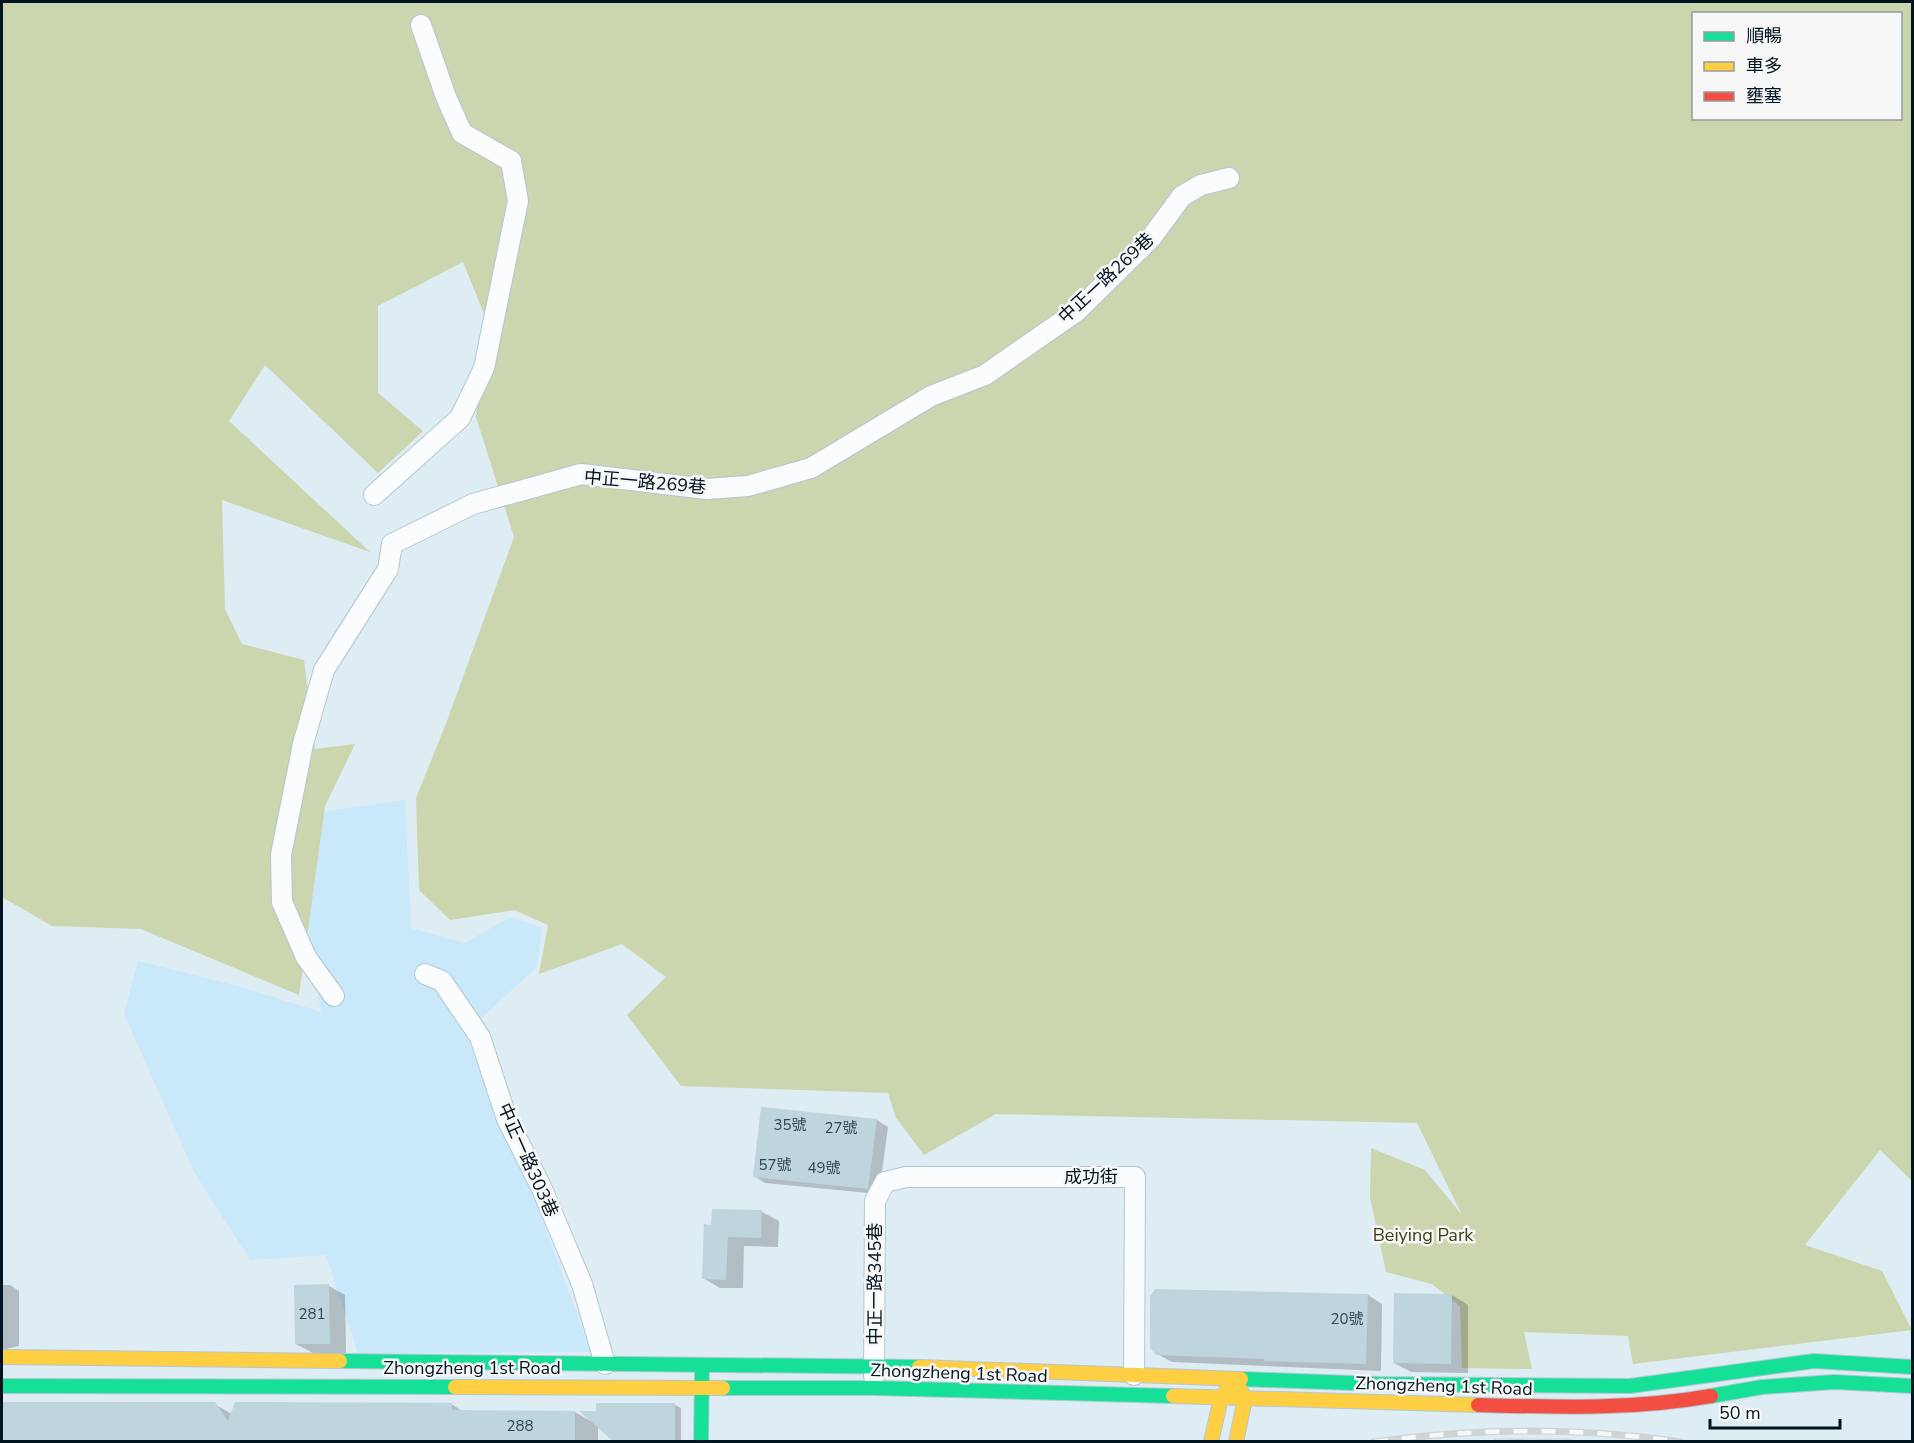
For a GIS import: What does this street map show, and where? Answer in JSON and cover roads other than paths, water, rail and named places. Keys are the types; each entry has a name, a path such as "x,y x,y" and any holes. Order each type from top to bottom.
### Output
{"main road":[{"name":"Zhongzheng 1st Road","path":"2,1357 874,1365 1379,1384 1630,1386 1814,1361 1912,1367"},
{"path":"701,1442 702,1364"},
{"path":"1211,1442 1221,1398 1235,1379 1245,1399 1236,1442"},
{"name":"Zhongzheng 1st Road","path":"2,1386 874,1388 1591,1408 1676,1402 1793,1384 1834,1382 1912,1386"}],"street":[{"path":"375,495 460,418 484,368 518,201 511,161 462,133 442,86 421,25"},
{"name":"中正一路269巷","path":"334,996 306,957 282,902 281,855 303,744 324,670 388,569 392,544 473,504 581,474 706,489 748,486 811,468 931,396 985,375 1077,311 1151,238 1182,196 1201,185 1228,178"},
{"name":"中正一路303巷","path":"425,974 442,981 480,1037 507,1119 542,1189 582,1284 605,1364"},
{"name":"成功街","path":"885,1182 906,1177 1135,1177 1134,1375"},
{"name":"中正一路345巷","path":"874,1388 875,1200 885,1182"}],"railway":[{"path":"1374,1442 1451,1434 1528,1431 1604,1434 1681,1442"},
{"path":"1496,1442 1570,1442"}],"park label":[{"name":"Beiying Park","path":"1423,1235"}]}
